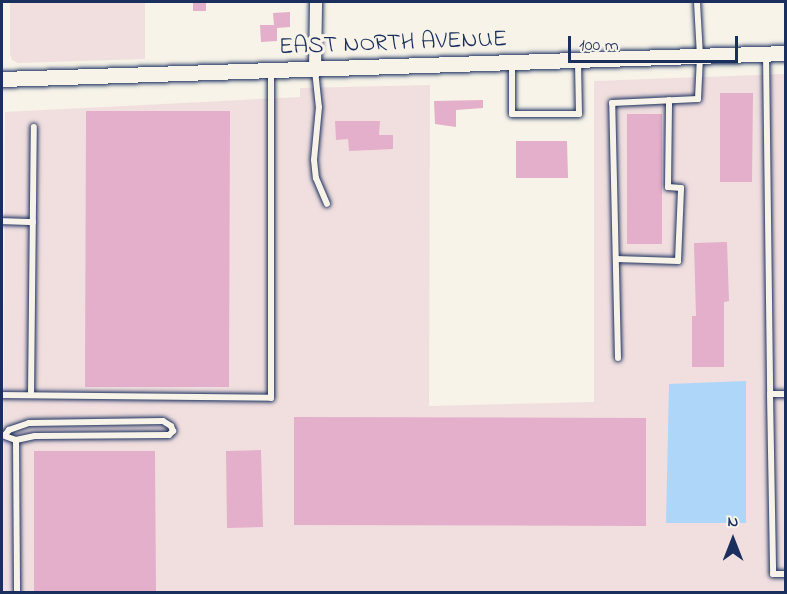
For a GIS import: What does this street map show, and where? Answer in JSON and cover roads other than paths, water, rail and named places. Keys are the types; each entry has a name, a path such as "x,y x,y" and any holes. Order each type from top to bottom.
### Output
{"street":[{"path":"315,69 316,2"},
{"name":"EAST NORTH AVENUE","path":"2,79 578,61 786,52"}],"lane":[{"path":"618,358 612,103 698,99 700,56 697,2"},
{"path":"766,53 773,574 786,574"},
{"path":"512,62 512,114 579,114 578,61"},
{"path":"315,69 318,107 314,160 316,178 327,204"},
{"path":"2,395 272,398 271,70"},
{"path":"616,260 678,261 681,188 668,187 669,100"},
{"path":"31,395 34,128"},
{"path":"2,221 33,222"},
{"path":"770,394 786,394"},
{"path":"163,422 173,431 169,435 35,436 16,440 3,435 9,430 29,423 163,422"},
{"path":"16,440 17,592"}],"water":[{"path":"746,381 746,523 666,523 669,384"}]}
